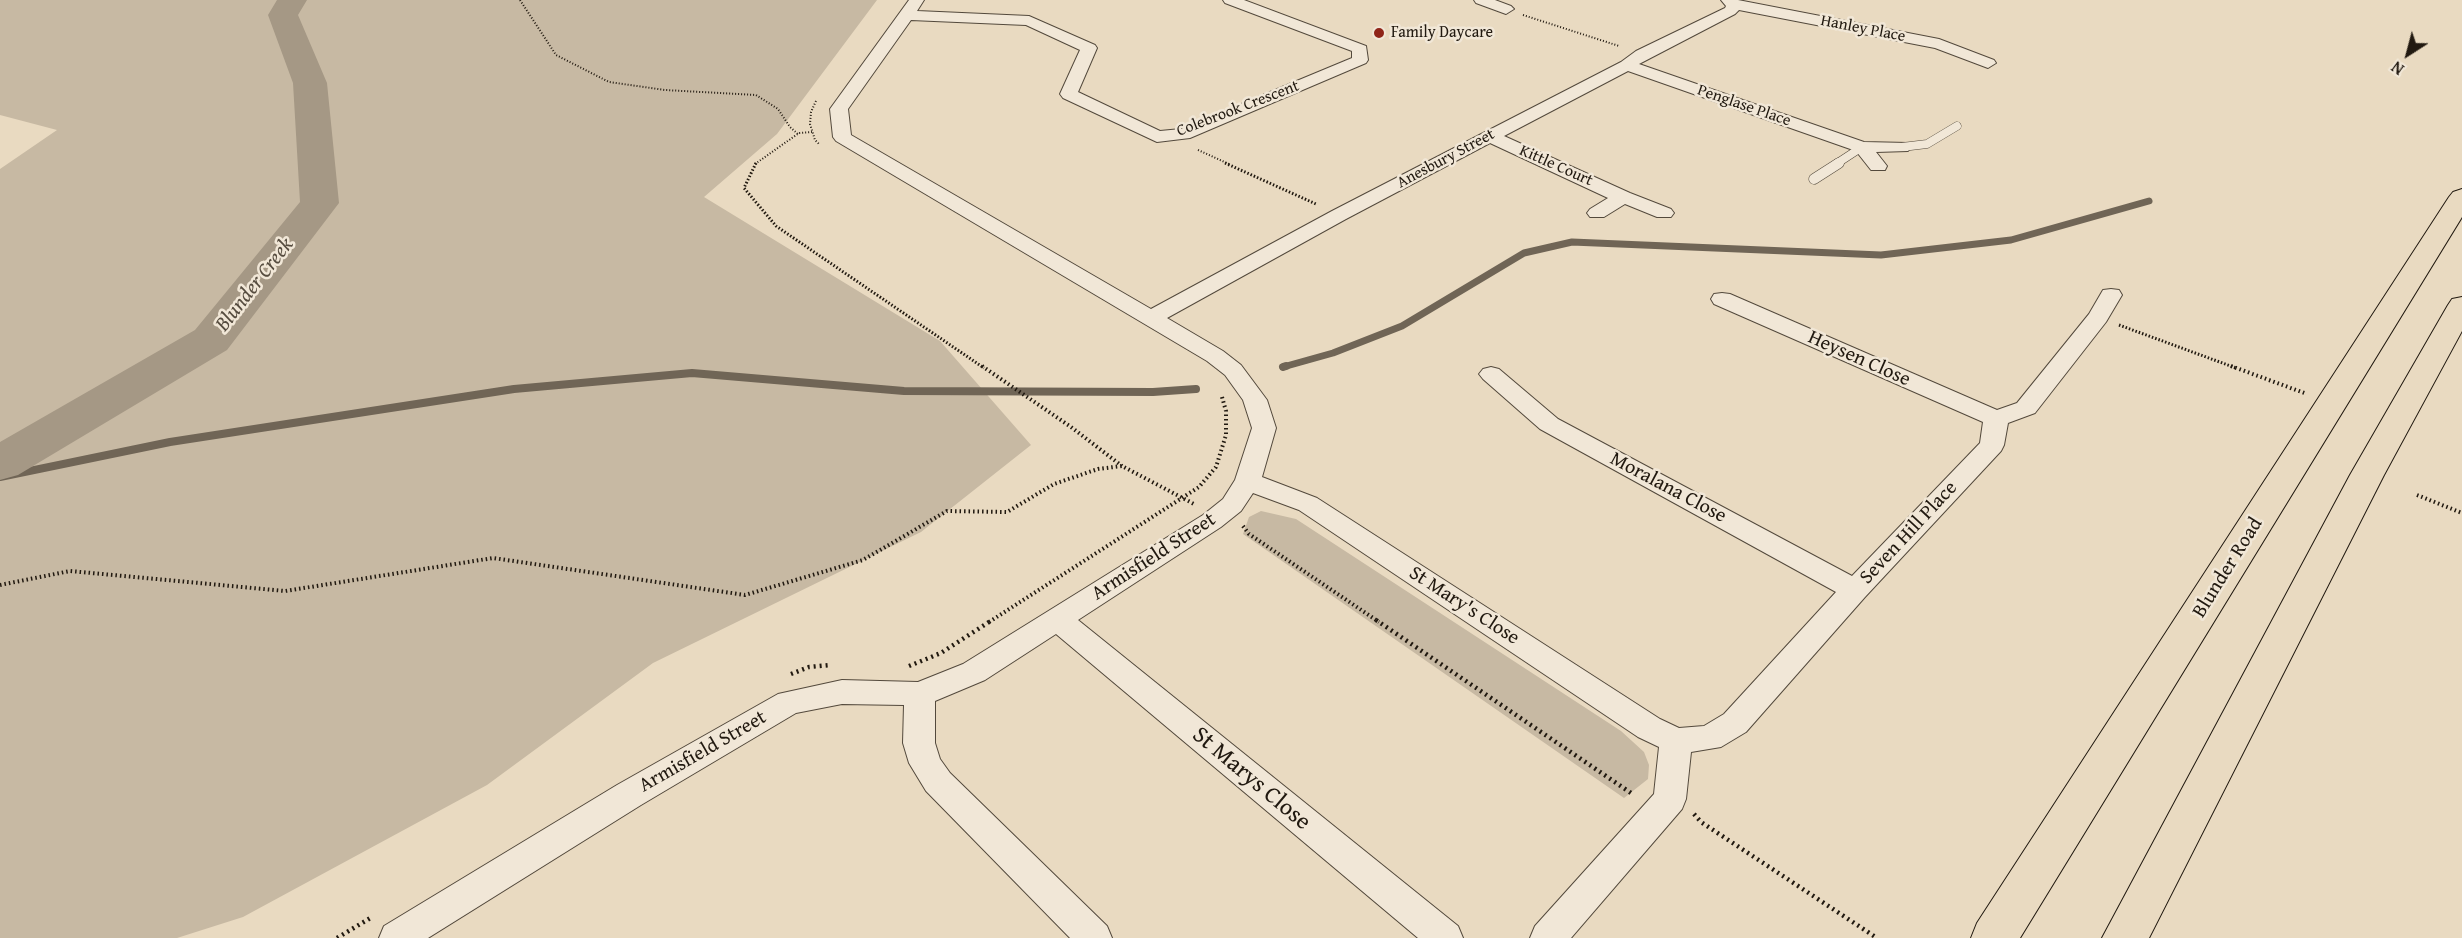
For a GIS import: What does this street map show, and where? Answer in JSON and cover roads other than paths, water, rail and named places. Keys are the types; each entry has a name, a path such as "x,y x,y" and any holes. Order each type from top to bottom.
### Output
{"main road":[{"name":"Blunder Road","path":"1994,938 2462,197"},
{"path":"2125,938 2367,476 2462,305"}],"street":[{"name":"Colebrook Crescent","path":"912,8 1029,21 1089,48 1069,94 1156,137 1184,134 1360,60 1360,49 1230,0"},
{"path":"1480,0 1506,9"},
{"name":"Anesbury Street","path":"1149,319 1339,215 1634,59 1730,11 1732,2"},
{"name":"Hanley Place","path":"1732,2 1939,44 1988,63"},
{"name":"Armisfield Street","path":"395,931 789,702 842,692 920,694 974,672 1212,522 1232,505 1248,481 1264,428 1255,400 1233,370 1215,356 842,137 839,110 912,8"},
{"name":"Penglase Place","path":"1634,59 1862,147 1902,147"},
{"name":"Kittle Court","path":"1489,136 1664,213"},
{"path":"1862,147 1878,166"},
{"name":"Kittle Court","path":"1597,213 1623,196"},
{"name":"Heysen Close","path":"1722,299 1996,419"},
{"path":"1996,419 2026,408 2104,307"},
{"name":"Moralana Close","path":"1491,374 1549,424 1855,590"},
{"name":"Seven Hill Place","path":"1676,741 1710,738 1735,723 1855,590 1992,445 1996,419"},
{"name":"St Mary's Close","path":"1248,481 1308,504 1649,728 1676,741"},
{"name":"St Marys Close","path":"1058,619 1445,938"},
{"path":"920,694 919,743 925,763 938,782 1094,938"},
{"path":"1548,938 1670,799 1676,741"}],"lane":[{"path":"1902,147 1927,144 1957,126"},
{"path":"1814,179 1862,147"}],"waterway":[{"name":"Blunder Creek","path":"0,464 211,340 320,203 310,83 283,15 292,0"},
{"path":"1286,366 1283,367 1333,353 1402,326 1524,253 1572,242 1881,255 2011,240 2149,201"},
{"path":"0,477 170,442 514,389 692,373 904,391 1153,392 1196,389"}],"place":[{"name":"Family Daycare","path":"1379,33"}]}
